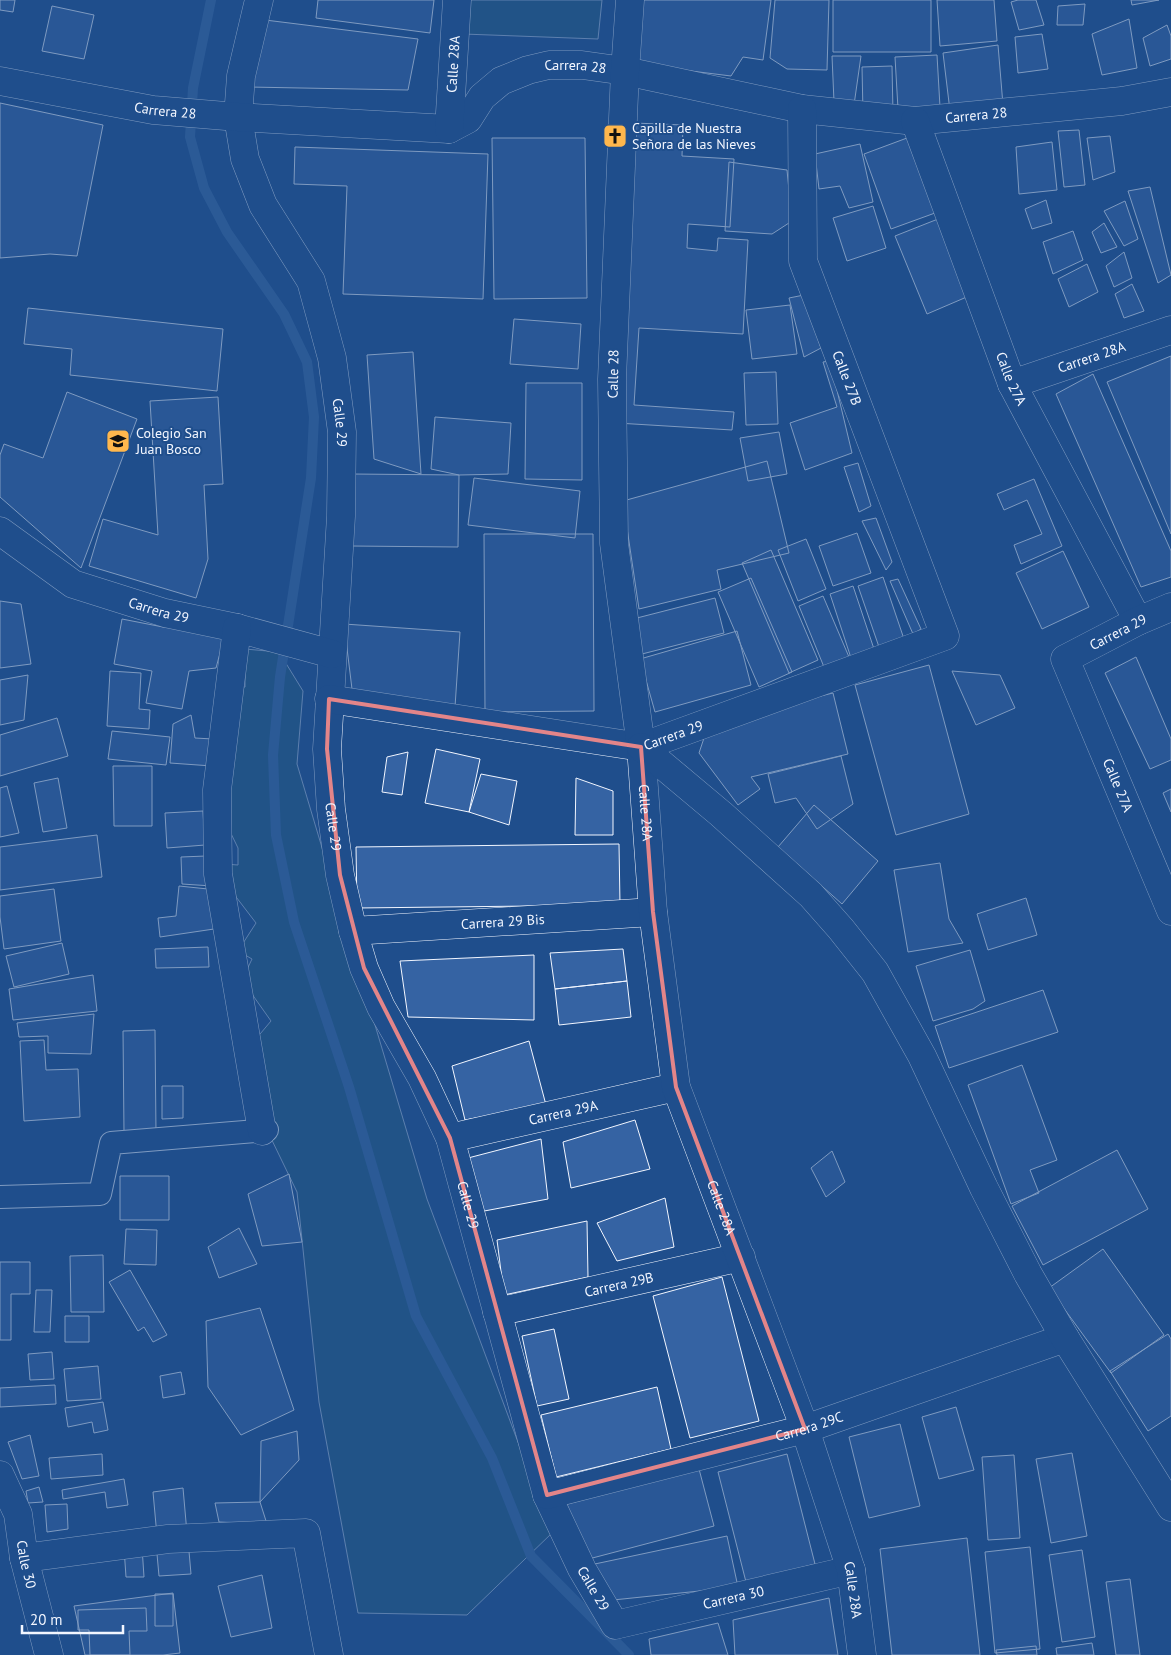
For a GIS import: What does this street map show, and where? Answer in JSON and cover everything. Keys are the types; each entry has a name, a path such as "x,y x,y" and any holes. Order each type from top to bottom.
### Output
{"street":[{"name":"Calle 29","path":"259,0 241,76 238,117 245,159 263,205 311,281 332,358 342,432 341,516 327,749 340,874 353,931 364,968 381,1007 422,1078 450,1138 547,1495 582,1569 614,1624"},
{"name":"Calle 28A","path":"449,129 457,0"},
{"name":"Calle 28","path":"630,0 625,71 612,379 614,543 641,747"},
{"name":"Carrera 28","path":"0,80 153,110 238,117 449,129 468,119 482,97 501,81 528,70 549,66 582,66 625,71 802,110 915,121 1122,100 1171,92"},
{"name":"Calle 27B","path":"802,110 802,262 945,636"},
{"name":"Calle 27A","path":"915,121 1012,384 1138,621"},
{"name":"Carrera 28A","path":"1012,384 1171,330"},
{"name":"Carrera 29","path":"0,531 73,584 165,613 332,654"},
{"name":"Carrera 29","path":"1065,659 1138,621 1171,607"},
{"path":"0,1198 100,1194 111,1143 264,1130 218,874 218,790 243,631"},
{"name":"Carrera 29","path":"329,699 641,747 945,636"},
{"name":"Calle 27A","path":"1065,659 1171,911"},
{"name":"Calle 28A","path":"641,747 653,912 676,1088 805,1430 851,1570 862,1655"},
{"path":"641,747 721,814 811,896 874,972 922,1056 984,1188 1028,1274 1065,1338 1171,1507"},
{"name":"Carrera 29 Bis","path":"353,931 653,912"},
{"name":"Carrera 29A","path":"450,1138 676,1088"},
{"name":"Carrera 29B","path":"497,1312 741,1257"},
{"name":"Carrera 29C","path":"547,1495 805,1430 1065,1338"},
{"name":"Calle 30","path":"0,1475 18,1514 24,1558 49,1655"},
{"path":"24,1558 168,1538 306,1533 329,1655"},
{"name":"Carrera 30","path":"614,1624 851,1570"}],"highlighted area":[{"path":"329,699 641,747 653,912 676,1087 805,1429 547,1495 450,1138 364,968 340,875 327,749"}],"shaded area":[{"path":"466,0 602,0 598,39 463,34"},
{"path":"245,649 279,652 303,691 297,764 427,1199 552,1533 467,1615 358,1613 319,1402 297,1192 267,1130 255,1040 271,1021 242,980 252,959 238,951 256,923 230,889 224,864 238,865 238,848 222,815 227,689 245,687"}],"building":[{"path":"0,0 15,0 13,12 0,10"},
{"path":"318,0 434,0 430,33 316,18"},
{"path":"640,0 771,0 763,60 743,57 731,76 635,64"},
{"path":"775,0 829,0 827,70 787,69 770,58"},
{"path":"833,0 931,0 931,52 833,52"},
{"path":"937,0 994,0 997,41 940,46"},
{"path":"1036,0 1044,25 1019,30 1011,2"},
{"path":"1131,0 1159,0 1132,5"},
{"path":"1085,4 1083,25 1057,25 1058,6"},
{"path":"52,6 94,15 84,59 42,51"},
{"path":"249,18 418,39 408,90 248,87"},
{"path":"1129,19 1137,68 1102,75 1092,34"},
{"path":"1167,25 1171,36 1171,59 1150,66 1143,38"},
{"path":"1042,34 1048,69 1018,73 1015,37"},
{"path":"998,45 1003,105 950,111 943,53"},
{"path":"937,55 940,107 898,109 895,57"},
{"path":"832,56 861,56 854,105 834,102"},
{"path":"892,66 893,113 863,114 862,67"},
{"path":"0,103 103,125 77,256 50,254 0,258"},
{"path":"634,123 683,125 682,156 734,159 730,227 688,224 687,248 717,251 718,238 748,240 743,334 639,328 634,405 734,412 732,430 617,423"},
{"path":"1079,130 1085,185 1064,187 1058,131"},
{"path":"1110,136 1115,172 1093,180 1087,138"},
{"path":"492,138 585,138 587,298 494,299"},
{"path":"907,138 935,213 891,229 864,154"},
{"path":"1052,142 1057,190 1019,194 1016,147"},
{"path":"860,144 873,202 849,208 840,186 819,189 815,154"},
{"path":"295,147 488,154 483,299 343,294 347,186 294,184"},
{"path":"729,162 787,170 792,221 772,234 725,231"},
{"path":"1150,187 1171,275 1158,283 1128,191"},
{"path":"1046,200 1052,223 1032,229 1025,209"},
{"path":"1125,201 1138,239 1124,246 1104,211"},
{"path":"873,206 886,248 847,261 833,218"},
{"path":"938,219 969,296 927,314 895,236"},
{"path":"1104,223 1117,247 1101,253 1092,232"},
{"path":"1073,231 1083,260 1053,274 1043,242"},
{"path":"1124,252 1132,278 1114,287 1106,266"},
{"path":"1087,264 1098,292 1069,307 1058,279"},
{"path":"1132,284 1144,311 1124,318 1115,294"},
{"path":"804,295 821,348 804,357 789,298"},
{"path":"790,305 797,354 752,359 746,310"},
{"path":"28,308 223,329 217,391 70,375 72,349 24,344"},
{"path":"514,319 581,324 578,369 510,364"},
{"path":"413,352 421,474 374,459 367,355"},
{"path":"1171,356 1171,534 1107,382"},
{"path":"830,361 852,453 805,470 790,423 837,407 823,362"},
{"path":"776,372 778,424 746,425 744,373"},
{"path":"1093,374 1171,551 1171,577 1141,587 1056,394"},
{"path":"526,383 582,383 582,480 525,479"},
{"path":"67,392 137,419 81,568 0,497 0,455 4,444 43,458"},
{"path":"218,397 223,484 204,485 208,559 196,598 89,566 103,519 158,535 150,401"},
{"path":"435,417 511,423 508,474 459,475 431,469"},
{"path":"779,432 787,474 748,481 740,438"},
{"path":"767,461 789,553 717,570 721,589 639,609 623,501"},
{"path":"858,463 871,506 859,512 844,467"},
{"path":"352,474 459,475 458,547 351,546"},
{"path":"474,478 580,491 575,538 468,525"},
{"path":"1034,479 1062,546 1021,564 1014,545 1042,534 1027,500 1004,510 997,494"},
{"path":"876,518 892,562 886,570 862,521"},
{"path":"857,533 871,573 833,586 819,546"},
{"path":"484,534 593,534 594,711 485,712"},
{"path":"806,539 826,589 798,601 778,550"},
{"path":"771,550 818,660 789,673 742,563"},
{"path":"1063,551 1089,607 1042,629 1016,573"},
{"path":"883,577 904,639 879,647 858,586"},
{"path":"751,578 792,672 759,687 718,592"},
{"path":"898,579 921,629 913,634 890,581"},
{"path":"853,586 875,652 852,661 830,594"},
{"path":"823,596 849,657 824,667 799,606"},
{"path":"715,598 724,633 642,654 633,619"},
{"path":"0,601 21,604 31,664 0,668"},
{"path":"122,619 163,627 227,627 216,668 189,671 182,709 146,703 152,671 114,664"},
{"path":"344,624 460,632 455,707 352,689"},
{"path":"737,631 751,685 655,712 640,659"},
{"path":"1136,657 1171,739 1171,760 1150,769 1105,673"},
{"path":"929,665 969,814 896,835 855,685"},
{"path":"110,671 141,673 139,709 150,710 149,729 107,726"},
{"path":"952,671 1000,675 1015,708 976,725"},
{"path":"28,675 24,720 0,725 0,680"},
{"path":"833,693 848,754 751,777 760,789 738,805 699,753 709,723"},
{"path":"191,715 195,738 213,739 212,766 170,763 173,724"},
{"path":"57,718 68,756 0,776 0,735"},
{"path":"112,731 170,737 166,765 108,759"},
{"path":"436,749 480,759 469,812 425,803"},
{"path":"408,752 402,795 382,792 387,757"},
{"path":"841,756 853,804 817,829 796,798 775,803 768,774"},
{"path":"113,766 152,766 152,826 114,826"},
{"path":"481,774 517,781 509,825 469,812"},
{"path":"58,778 67,828 43,832 34,783"},
{"path":"576,778 613,791 613,835 575,835"},
{"path":"7,786 19,833 0,837 0,788"},
{"path":"1171,789 1171,812 1163,793"},
{"path":"814,805 878,861 842,904 778,847"},
{"path":"203,811 205,845 167,848 165,813"},
{"path":"97,835 102,877 0,890 0,847"},
{"path":"619,844 620,905 357,908 356,847"},
{"path":"206,856 212,886 182,884 181,857"},
{"path":"940,863 949,919 963,943 908,952 894,870"},
{"path":"179,886 208,889 214,929 160,937 158,918 176,916"},
{"path":"54,889 61,941 4,949 0,917 0,896"},
{"path":"1026,898 1037,935 988,950 977,914"},
{"path":"62,943 69,974 14,987 6,956"},
{"path":"208,947 209,967 156,968 155,949"},
{"path":"623,949 627,981 555,989 550,953"},
{"path":"970,950 985,1001 973,1009 933,1021 916,966"},
{"path":"534,955 534,1020 408,1017 400,961"},
{"path":"93,975 97,1011 13,1020 9,989"},
{"path":"627,981 631,1017 559,1025 555,989"},
{"path":"1043,990 1058,1032 949,1068 935,1026"},
{"path":"94,1014 91,1054 48,1053 48,1036 19,1037 17,1023"},
{"path":"155,1030 156,1133 124,1133 123,1031"},
{"path":"44,1040 46,1070 78,1069 80,1117 24,1121 20,1041"},
{"path":"529,1041 546,1105 465,1120 452,1066"},
{"path":"1022,1065 1057,1160 1030,1170 1039,1193 1011,1204 968,1085"},
{"path":"162,1086 183,1086 183,1118 162,1119"},
{"path":"635,1120 650,1169 571,1188 563,1142"},
{"path":"541,1139 548,1199 479,1212 468,1158"},
{"path":"1117,1150 1148,1209 1043,1265 1012,1206"},
{"path":"832,1151 845,1182 826,1197 811,1168"},
{"path":"289,1174 302,1242 262,1246 248,1194"},
{"path":"120,1176 169,1176 169,1220 120,1220"},
{"path":"665,1198 674,1247 617,1261 597,1223"},
{"path":"587,1221 588,1277 504,1295 497,1240"},
{"path":"239,1228 257,1264 219,1278 208,1247"},
{"path":"126,1229 157,1230 156,1265 124,1264"},
{"path":"1103,1249 1164,1335 1111,1373 1049,1288"},
{"path":"103,1255 104,1312 71,1312 70,1256"},
{"path":"0,1262 30,1262 30,1294 11,1294 11,1340 0,1340"},
{"path":"130,1270 167,1335 153,1342 144,1327 138,1331 109,1282"},
{"path":"722,1277 759,1421 690,1438 653,1296"},
{"path":"36,1290 52,1290 50,1332 34,1332"},
{"path":"260,1308 294,1410 241,1435 208,1387 206,1321"},
{"path":"65,1316 89,1316 89,1342 65,1342"},
{"path":"554,1329 569,1399 537,1406 522,1336"},
{"path":"1168,1334 1171,1339 1171,1416 1148,1431 1110,1371"},
{"path":"52,1352 54,1379 30,1380 28,1354"},
{"path":"98,1366 101,1399 67,1401 64,1369"},
{"path":"181,1372 185,1394 163,1398 160,1376"},
{"path":"55,1385 56,1404 0,1407 0,1388"},
{"path":"657,1387 671,1449 556,1477 541,1415"},
{"path":"103,1402 108,1430 94,1433 92,1422 68,1427 65,1408"},
{"path":"956,1407 974,1470 939,1479 922,1417"},
{"path":"900,1424 920,1506 869,1518 849,1437"},
{"path":"297,1431 299,1460 260,1502 261,1441"},
{"path":"30,1435 39,1476 22,1479 8,1442"},
{"path":"1072,1453 1087,1536 1051,1543 1036,1459"},
{"path":"102,1454 103,1475 51,1479 49,1458"},
{"path":"787,1454 815,1564 746,1582 718,1472"},
{"path":"1014,1455 1020,1538 988,1540 982,1457"},
{"path":"699,1469 714,1526 581,1561 567,1504"},
{"path":"124,1479 128,1505 107,1508 105,1492 63,1499 62,1490"},
{"path":"39,1487 43,1502 28,1503 26,1491"},
{"path":"183,1488 187,1533 157,1536 153,1492"},
{"path":"260,1502 267,1524 219,1522 215,1503"},
{"path":"67,1504 68,1529 47,1532 45,1505"},
{"path":"727,1536 738,1587 613,1600 590,1565"},
{"path":"967,1538 980,1655 892,1655 880,1549"},
{"path":"188,1540 191,1574 159,1576 156,1543"},
{"path":"142,1547 144,1577 126,1577 124,1548"},
{"path":"1030,1547 1040,1649 995,1653 985,1552"},
{"path":"1082,1550 1095,1637 1062,1642 1049,1555"},
{"path":"262,1575 272,1628 231,1637 218,1586"},
{"path":"1130,1579 1140,1655 1116,1655 1106,1582"},
{"path":"173,1593 180,1653 163,1655 85,1655 74,1606"},
{"path":"155,1594 173,1594 173,1626 155,1626"},
{"path":"829,1598 838,1655 735,1655 733,1620"},
{"path":"146,1608 147,1631 129,1631 130,1655 90,1655 89,1630 78,1630 78,1610"},
{"path":"718,1623 728,1655 651,1655 649,1639"},
{"path":"1092,1643 1094,1655 1057,1655 1056,1648"},
{"path":"1036,1646 1037,1655 997,1655 996,1650"}],"waterway":[{"path":"211,0 193,88 190,137 204,188 227,232 284,314 307,362 314,417 311,478 280,677 273,755 276,835 294,922 349,1087 416,1316 492,1458 531,1556 629,1655"}],"place":[{"name":"Capilla de Nuestra Señora de las Nieves","path":"615,136"},
{"name":"Colegio San Juan Bosco","path":"118,441"}]}
